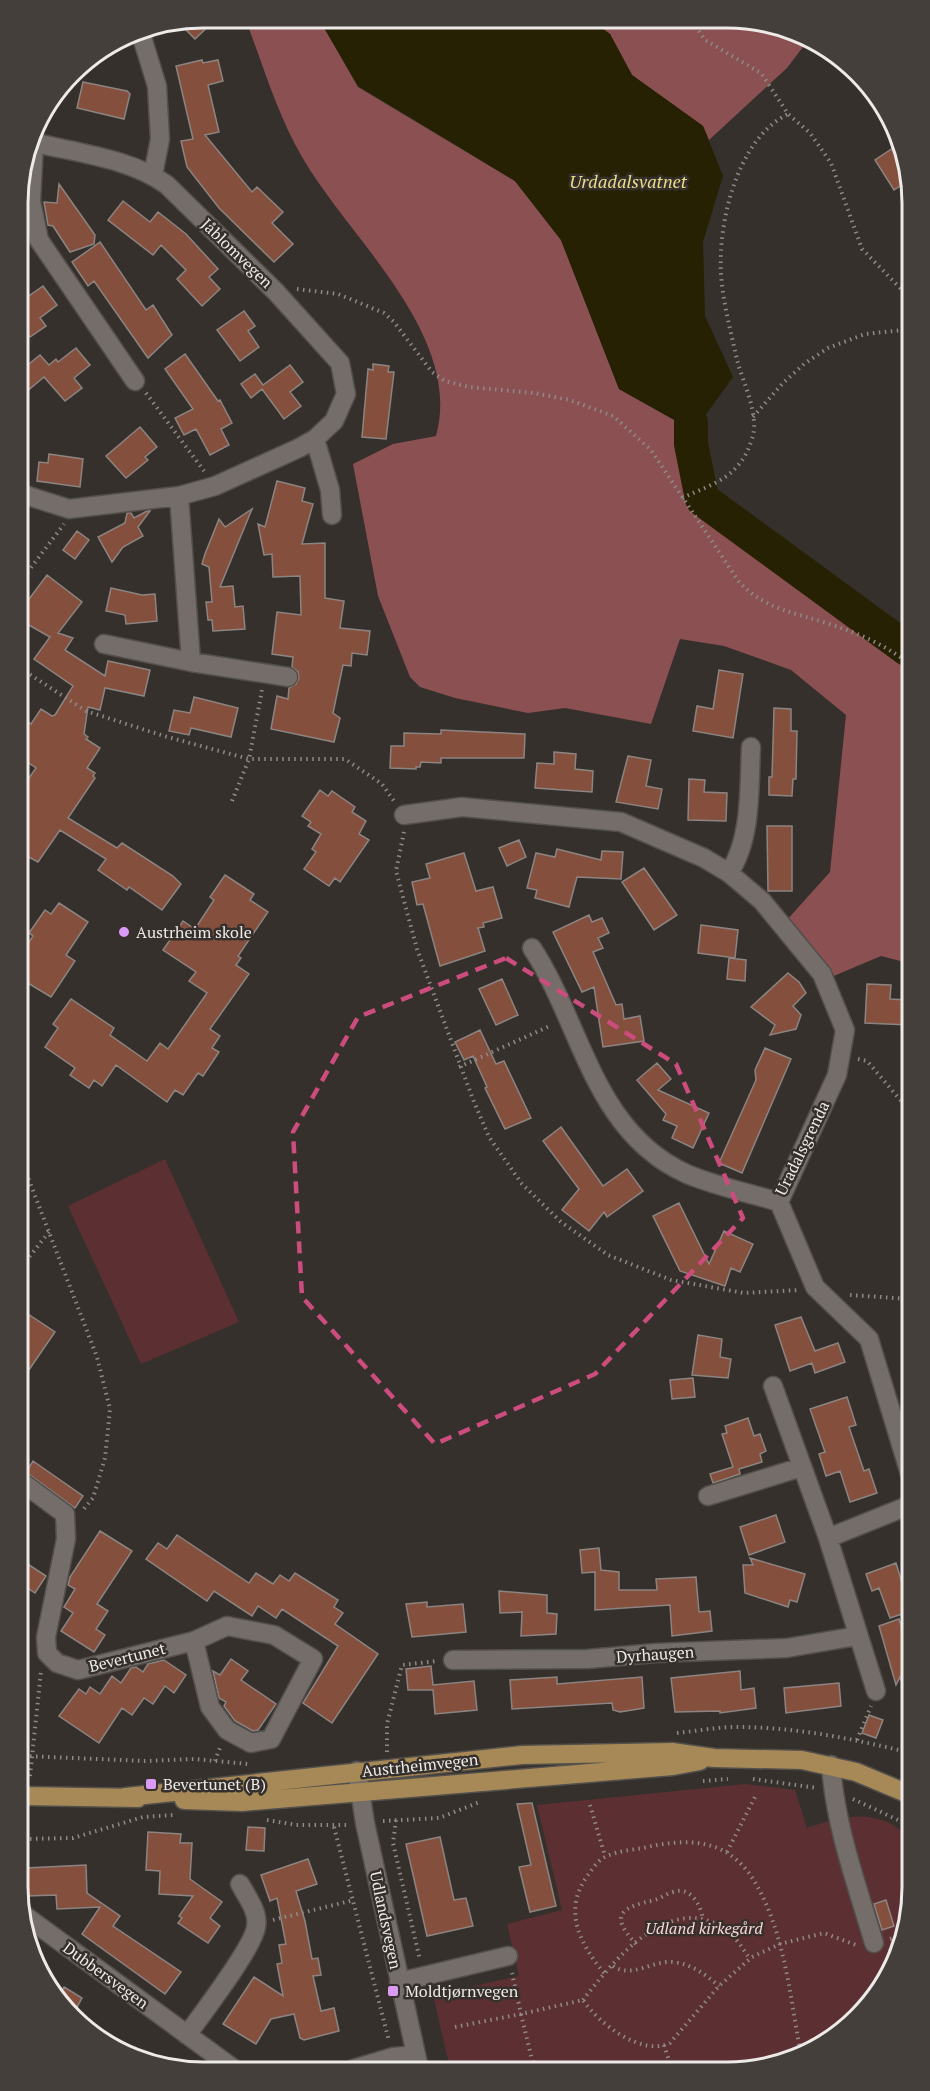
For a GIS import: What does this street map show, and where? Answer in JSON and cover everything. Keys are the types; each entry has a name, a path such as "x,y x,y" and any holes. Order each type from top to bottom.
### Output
{"main road":[{"name":"Austrheimvegen","path":"126,1797 522,1755 672,1752 714,1758 802,1760 831,1765 901,1790"},
{"name":"Austrheimvegen","path":"28,1796 242,1802 361,1794 674,1766 714,1758"}],"street":[{"path":"143,40 158,86 160,139 153,175"},
{"name":"Jåblomvegen","path":"29,497 69,509 179,496 215,486 315,439 334,421 346,394 340,363 276,292 153,175 134,167 39,144"},
{"name":"Jåblomvegen","path":"32,168 31,201 39,240 135,381"},
{"path":"315,439 330,490 332,515"},
{"path":"179,496 191,662"},
{"path":"104,644 191,662 288,677"},
{"path":"729,873 740,855 744,836 751,747"},
{"name":"Uradalsgrenda","path":"404,815 462,807 621,822 704,858 729,873 762,901 822,974 845,1030 837,1075 779,1202 687,1174 657,1156 631,1134 601,1093 548,973 532,948"},
{"path":"779,1202 814,1287 869,1339 901,1445"},
{"path":"773,1386 828,1538 876,1691"},
{"path":"708,1496 802,1467"},
{"path":"28,1487 65,1514 66,1530 46,1637 47,1653"},
{"path":"828,1538 901,1509"},
{"name":"Bevertunet","path":"47,1653 57,1663 78,1670 194,1641 227,1626 274,1635 313,1659 271,1739 251,1743 227,1730 210,1707 194,1641"},
{"name":"Dyrhaugen","path":"453,1660 588,1659 656,1653 787,1648 857,1636"},
{"path":"831,1765 833,1791 842,1835 874,1943"},
{"name":"Udlandsvegen","path":"357,1771 365,1823 417,2062"},
{"path":"187,2035 248,1946 256,1928 255,1913 240,1884"},
{"name":"Dubbersvegen","path":"32,1921 224,2062"},
{"path":"399,1982 508,1956"},
{"path":"376,2062 393,2057 417,2062"}],"path":[{"path":"697,29 705,40 761,73 788,114 810,133 831,163 861,249 902,290"},
{"path":"682,498 735,471 743,460 754,432 753,417 726,309 721,278 722,246 732,190 742,164 766,128 788,114"},
{"path":"276,292 302,289 330,292 376,309 394,322 432,372 453,384 534,393 601,410 631,430 645,444 739,582 754,597 770,606 854,632 882,644 902,659"},
{"path":"753,417 783,382 828,348 865,334 902,330"},
{"path":"135,381 151,398 215,486"},
{"path":"29,571 60,530 69,509"},
{"path":"232,801 249,759 266,673"},
{"path":"29,674 86,711 164,736 249,759 345,759 382,784 404,815 396,871 417,949 459,1067 489,1137 522,1184 561,1222 608,1255 671,1280 744,1293 790,1293 814,1287 841,1294 901,1298"},
{"path":"459,1067 567,1018"},
{"path":"840,1056 867,1060 901,1101"},
{"path":"28,1179 97,1357 110,1409 105,1458 93,1498 66,1530"},
{"path":"28,1258 49,1232"},
{"path":"30,1776 40,1676 47,1653"},
{"path":"387,1754 387,1724 402,1665 453,1660"},
{"path":"857,1740 876,1691"},
{"path":"742,1777 833,1791 901,1821"},
{"path":"695,1781 730,1778"},
{"path":"727,1852 756,1795"},
{"path":"264,1820 334,1827 439,1818 485,1800"},
{"path":"590,1805 605,1856"},
{"path":"28,1839 73,1838 143,1817 177,1815"},
{"path":"396,1820 393,1843 424,1976"},
{"path":"334,1827 393,2057"},
{"path":"604,1973 582,1943 575,1923 576,1900 582,1882 605,1856 680,1840 697,1842 727,1852 752,1878 780,1944 799,2046"},
{"path":"636,1944 622,1925 622,1915 627,1906 683,1891 692,1896 701,1909 703,1920"},
{"path":"256,1928 286,1915 354,1900"},
{"path":"454,2027 584,2000 604,1973 636,1944 668,1922 681,1918 703,1920 728,1931 750,1959"},
{"path":"584,2000 607,2025 627,2037 646,2045 664,2045 679,2033 719,1986 750,1959 780,1944 824,1934 860,1947 894,1938"},
{"path":"508,1956 533,2062"},
{"path":"613,1966 622,1971 630,1971 657,1963 671,1962 690,1966 719,1986"},
{"path":"664,2045 669,2062"}],"highlighted area":[{"path":"506,958 676,1064 743,1218 595,1374 435,1444 302,1297 293,1132 358,1017"}],"green space":[{"path":"165,1159 239,1322 141,1364 68,1206"},
{"name":"Udland kirkegård","path":"745,1784 795,1790 807,1828 848,1817 874,1818 886,1822 901,1831 901,1899 898,1922 888,1955 872,1985 842,2019 824,2033 804,2044 772,2057 727,2062 449,2062 433,1995 519,1976 507,1924 562,1910 537,1805"}],"shaded area":[{"path":"249,29 325,29 358,87 515,181 561,240 619,389 685,426 691,423 691,444 702,499 902,645 902,961 881,956 829,978 786,921 830,872 846,715 791,670 724,646 680,639 651,724 565,708 528,713 455,698 420,687 410,677 378,596 353,464 393,444 436,436 440,398 433,361 418,324 372,253 322,188 302,157 278,107"},
{"path":"603,29 750,30 772,34 803,47 787,68 709,140 703,126 632,75 610,34"}],"water":[{"name":"Urdadalsvatnet","path":"325,29 603,29 610,34 632,75 703,126 723,176 703,242 705,316 733,377 707,413 685,426 619,389 561,240 515,181 358,86"}],"building":[{"path":"205,29 195,39 186,30"},
{"path":"202,60 203,63 218,60 223,81 208,85 219,132 205,135 252,192 257,187 283,212 272,223 293,244 274,262 219,208 187,167 181,141 193,139 176,66"},
{"path":"83,82 127,91 130,94 124,119 77,108"},
{"path":"892,148 900,186 894,190 875,160"},
{"path":"59,184 95,235 94,244 70,252 53,226 48,225 44,202 57,203"},
{"path":"123,201 150,222 158,212 186,234 218,269 209,277 220,289 202,306 177,279 186,270 161,245 153,255 108,220"},
{"path":"100,242 146,310 153,305 172,335 148,358 94,281 88,286 72,262"},
{"path":"43,286 57,305 40,318 46,326 30,337 29,336 29,296"},
{"path":"244,311 255,326 248,331 259,347 240,361 217,330"},
{"path":"76,348 90,365 74,378 82,388 65,401 44,377 29,390 29,364 40,355 49,365 56,359 58,362"},
{"path":"185,354 218,401 220,400 232,423 221,429 229,445 210,455 196,429 184,435 175,418 193,409 165,369"},
{"path":"373,364 389,366 388,372 394,372 386,439 362,437 368,369 373,370"},
{"path":"290,365 303,382 290,392 301,406 284,419 262,389 251,398 241,384 255,374 263,385"},
{"path":"140,427 157,447 145,457 148,460 126,478 106,456"},
{"path":"49,454 83,459 80,487 37,481 39,462 48,463"},
{"path":"277,481 305,488 302,501 313,504 302,544 325,543 325,598 344,601 340,628 370,631 367,655 352,653 351,666 343,665 333,713 340,718 334,742 271,729 277,696 288,699 289,688 296,684 299,678 298,672 292,667 293,657 272,654 277,612 301,615 300,576 273,577 272,554 264,555 258,524 265,527"},
{"path":"252,509 220,587 233,586 235,607 243,606 245,629 213,631 212,620 208,620 206,602 212,602 209,567 202,564 205,554 219,519 225,527"},
{"path":"150,511 138,527 143,536 123,547 112,562 98,537 125,523 127,513 131,513 134,518"},
{"path":"77,531 89,540 75,559 63,550"},
{"path":"47,575 82,602 58,633 73,638 65,650 105,676 108,661 150,670 144,696 105,688 100,710 88,707 84,734 88,737 86,739 100,748 87,768 95,773 93,776 95,778 68,818 117,848 122,843 173,876 181,884 162,910 129,887 127,890 98,870 106,859 60,830 38,862 29,857 29,779 36,768 29,763 29,722 31,724 41,709 52,716 55,715 73,686 34,659 50,637 29,625 29,599"},
{"path":"111,588 142,595 155,594 157,621 126,624 125,615 106,611"},
{"path":"719,670 743,674 733,738 693,731 697,706 713,709"},
{"path":"194,697 238,708 231,737 191,728 189,735 169,731 174,710 190,713"},
{"path":"774,708 791,709 791,731 797,731 796,779 793,779 792,796 769,795 769,777 772,777"},
{"path":"441,730 525,734 524,758 441,758 441,763 421,762 420,767 416,769 390,768 391,746 404,746 404,733 441,734"},
{"path":"554,752 576,754 575,769 593,771 592,792 535,788 537,763 554,764"},
{"path":"628,756 651,760 646,786 662,789 658,809 616,802"},
{"path":"689,779 705,780 704,792 727,793 726,821 688,820"},
{"path":"320,790 328,796 332,791 355,807 352,812 366,821 359,834 369,840 340,882 335,878 329,886 304,869 316,852 312,849 321,834 308,826 311,822 302,816"},
{"path":"767,826 792,826 792,891 768,891"},
{"path":"519,840 526,857 507,866 499,848"},
{"path":"557,849 601,860 602,851 623,852 621,879 577,877 569,907 535,898 537,890 527,888 536,853 555,857"},
{"path":"464,853 476,891 493,887 502,918 483,923 484,927 478,928 485,951 440,966 423,904 417,905 412,882 430,878 426,864"},
{"path":"644,868 677,915 654,930 622,882"},
{"path":"225,875 254,894 250,900 268,912 238,956 241,958 236,965 249,974 210,1029 220,1036 212,1048 219,1052 203,1076 198,1073 183,1095 175,1090 167,1102 116,1065 102,1086 94,1080 89,1088 70,1075 75,1068 45,1047 58,1028 53,1024 71,999 114,1028 110,1035 147,1061 160,1043 168,1049 207,993 189,981 196,972 163,950 183,921 195,929 214,900 210,897"},
{"path":"59,903 88,922 66,955 75,961 51,997 29,984 29,943 33,936 29,933 45,910 51,914"},
{"path":"589,915 592,922 602,918 609,933 598,938 603,948 593,952 616,1005 622,1004 624,1019 640,1016 644,1041 603,1047 594,987 582,992 553,932"},
{"path":"701,925 738,930 735,958 698,953"},
{"path":"729,958 746,960 745,981 727,979"},
{"path":"788,973 799,982 806,993 793,1006 801,1015 796,1029 770,1035 775,1025 751,1007"},
{"path":"502,979 518,1015 496,1025 479,989"},
{"path":"867,984 891,985 890,999 902,1000 902,1025 865,1023"},
{"path":"480,1030 496,1064 504,1061 531,1118 505,1129 485,1088 487,1087 473,1056 464,1060 455,1042"},
{"path":"765,1048 791,1059 742,1173 719,1163 756,1080 755,1070"},
{"path":"657,1063 671,1079 658,1090 709,1113 693,1148 672,1138 677,1126 663,1120 666,1114 637,1080"},
{"path":"561,1127 603,1186 627,1169 643,1191 607,1217 604,1212 589,1231 562,1210 579,1189 543,1141"},
{"path":"679,1203 709,1264 724,1231 753,1244 740,1272 731,1268 725,1286 680,1271 653,1216"},
{"path":"28,1314 55,1332 28,1371"},
{"path":"801,1317 815,1351 838,1343 845,1362 815,1373 812,1363 790,1371 775,1325"},
{"path":"698,1335 722,1339 720,1357 731,1359 728,1378 692,1375"},
{"path":"693,1378 695,1397 672,1399 670,1380"},
{"path":"847,1397 856,1425 849,1427 864,1471 869,1469 877,1493 850,1502 840,1471 826,1476 819,1454 825,1452 810,1409"},
{"path":"748,1418 754,1436 760,1434 766,1451 760,1454 762,1462 739,1469 740,1474 713,1483 710,1474 733,1467 722,1434 727,1433 725,1426"},
{"path":"33,1461 83,1496 75,1508 28,1474 28,1468"},
{"path":"776,1515 785,1542 749,1555 740,1527"},
{"path":"100,1531 132,1551 97,1604 108,1611 96,1629 105,1635 94,1652 61,1631 73,1613 64,1607 75,1589 68,1585 70,1577"},
{"path":"177,1535 249,1583 256,1573 273,1584 280,1575 289,1581 295,1573 338,1600 334,1607 343,1613 335,1624 378,1654 332,1723 303,1703 338,1646 282,1609 276,1618 258,1606 252,1616 214,1591 207,1601 146,1559 158,1543 167,1549"},
{"path":"599,1548 601,1570 619,1572 619,1590 657,1590 656,1579 696,1577 699,1612 710,1611 712,1631 672,1636 670,1605 595,1610 595,1572 582,1573 580,1550"},
{"path":"750,1558 805,1574 797,1602 790,1600 788,1607 745,1593 743,1565 753,1565"},
{"path":"896,1563 901,1580 901,1614 890,1618 879,1588 872,1591 866,1574"},
{"path":"28,1564 46,1576 35,1593 28,1588"},
{"path":"499,1591 547,1595 547,1613 557,1614 556,1634 521,1636 522,1612 500,1613"},
{"path":"427,1602 427,1607 463,1604 466,1632 412,1637 406,1604"},
{"path":"899,1619 901,1625 901,1681 900,1677 896,1685 879,1626"},
{"path":"231,1659 248,1671 241,1680 276,1704 258,1730 253,1731 235,1721 224,1706 226,1702 219,1698 213,1671 220,1675"},
{"path":"164,1660 186,1675 174,1693 165,1686 153,1704 144,1698 132,1715 122,1708 99,1743 59,1716 79,1689 86,1694 90,1687 100,1694 112,1676 121,1683 131,1668 136,1667 143,1672 148,1664"},
{"path":"431,1666 433,1685 474,1681 477,1710 435,1714 433,1690 408,1690 406,1669"},
{"path":"740,1671 741,1690 754,1688 756,1708 720,1713 720,1711 675,1712 671,1678"},
{"path":"557,1677 557,1684 642,1677 644,1708 620,1712 613,1710 612,1703 512,1709 510,1680"},
{"path":"839,1683 841,1706 786,1713 784,1688"},
{"path":"869,1715 883,1720 876,1738 862,1733"},
{"path":"532,1803 556,1906 530,1912 519,1867 531,1865 517,1804"},
{"path":"248,1827 265,1828 264,1851 246,1850"},
{"path":"148,1832 181,1834 180,1843 192,1843 190,1879 222,1902 210,1918 220,1926 208,1943 178,1923 182,1918 179,1916 193,1896 159,1894 160,1871 146,1870"},
{"path":"440,1837 454,1900 466,1898 473,1926 427,1936 406,1844"},
{"path":"308,1859 317,1884 296,1891 305,1921 312,1959 318,1958 321,1975 313,1976 321,2011 334,2008 339,2031 304,2040 300,2038 294,2014 271,2019 256,2044 223,2024 254,1977 283,1996 277,1964 282,1963 279,1945 286,1944 277,1898 270,1901 261,1875"},
{"path":"86,1865 87,1893 120,1916 113,1926 181,1972 165,1994 82,1934 100,1907 57,1909 56,1895 29,1896 28,1868"},
{"path":"886,1900 894,1926 882,1930 874,1904"},
{"path":"64,1987 82,1998 77,2008 72,2003 62,1990"}],"waterway":[{"path":"691,423 691,444 702,499 902,645"}],"place":[{"name":"Austrheim skole","path":"124,932"},
{"name":"Bevertunet (B)","path":"151,1784"},
{"name":"Moldtjørnvegen","path":"393,1991"}]}
